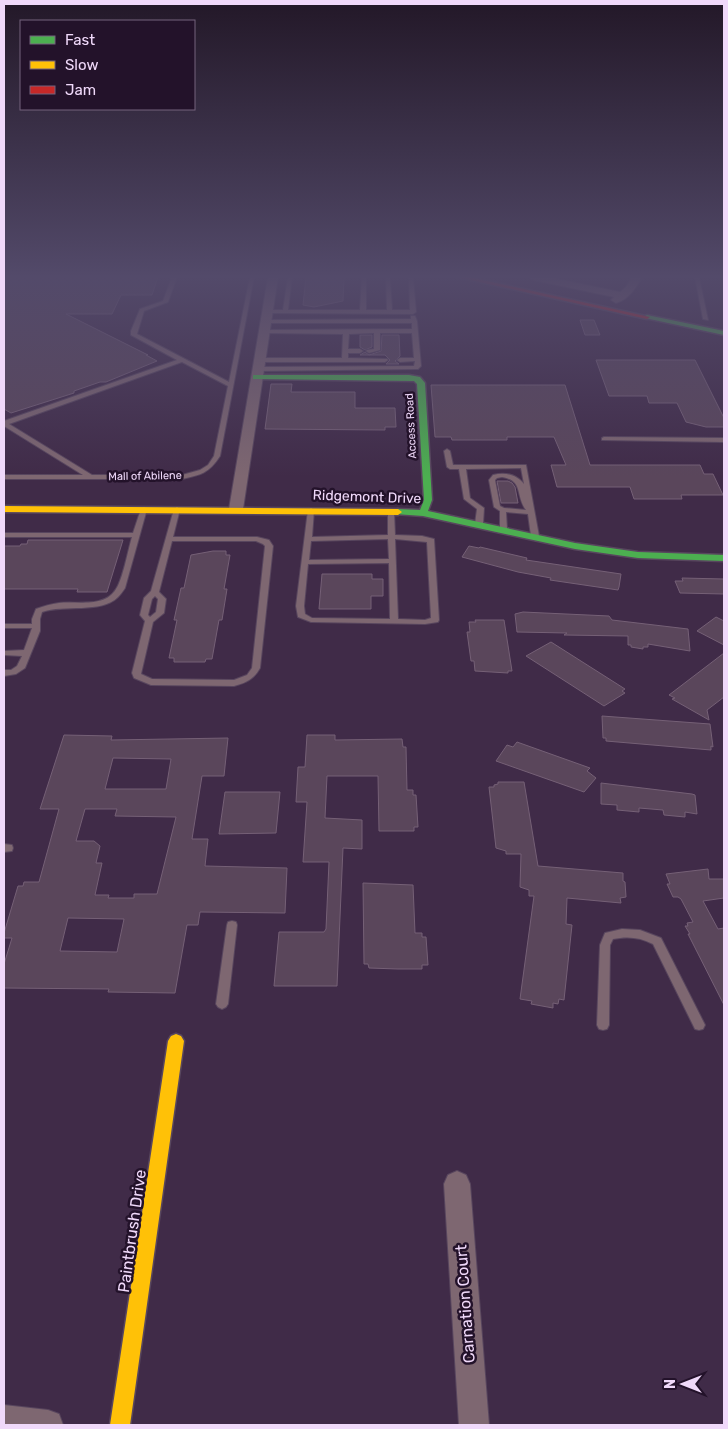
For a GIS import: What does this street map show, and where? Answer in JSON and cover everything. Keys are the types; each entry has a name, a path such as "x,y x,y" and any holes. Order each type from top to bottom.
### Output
{"street":[{"path":"236,509 262,344"},
{"name":"Access Road","path":"258,369 409,377 421,383 428,500 423,513"},
{"name":"Ridgemont Drive","path":"4,509 236,509 423,513 575,546 638,555 724,558"},
{"name":"Paintbrush Drive","path":"120,1425 176,1041"},
{"name":"Carnation Court","path":"457,1184 474,1425"},
{"path":"4,1420 48,1425"}],"lane":[{"path":"150,344 230,385"},
{"name":"Mall of Abilene","path":"4,477 182,477 203,472 217,456 238,344"},
{"path":"345,344 345,360"},
{"path":"369,351 378,350 377,344"},
{"path":"258,369 413,369 418,366 416,344"},
{"path":"345,351 360,351"},
{"path":"400,360 418,359"},
{"path":"4,423 182,360"},
{"path":"258,369 345,360 385,360"},
{"path":"4,423 91,477"},
{"path":"604,439 724,440"},
{"path":"447,451 450,467 524,466 535,536"},
{"path":"462,467 467,499 481,508 479,524"},
{"path":"502,475 516,478 521,483 525,506 531,512 503,510 497,506 492,480 495,476 502,475"},
{"path":"4,673 18,671 36,631 35,626 39,610 46,607 100,604 115,597 120,588 144,509"},
{"path":"148,621 144,615 148,598 155,592 177,509"},
{"path":"308,539 422,538 431,541 435,620 431,622 305,618 301,615 300,606 311,510"},
{"path":"503,510 503,529"},
{"path":"391,511 394,621"},
{"path":"4,535 136,535"},
{"path":"155,592 162,599 160,612 148,621 136,673 140,679 151,682 234,683 246,680 254,672 269,546 266,542 257,539 170,539"},
{"path":"305,562 392,561"},
{"path":"4,626 35,626"},
{"path":"4,653 26,653"},
{"path":"222,1004 232,925"},
{"path":"603,1025 605,945 609,936 620,933 646,934 657,941 699,1025"}],"building":[{"path":"4,344 125,344 157,361 106,382 100,382 74,391 74,393 11,413 4,409"},
{"path":"360,344 372,344 372,347 365,350 360,347"},
{"path":"381,344 399,344 400,356 395,361 399,364 386,364 390,360 385,355 369,355 381,351"},
{"path":"596,360 695,360 724,418 724,427 706,427 686,422 677,403 649,403 647,396 609,396"},
{"path":"271,384 292,384 291,392 355,392 355,408 395,408 396,427 385,427 385,430 265,429"},
{"path":"431,385 565,385 590,465 700,465 704,474 713,474 723,495 681,495 682,499 634,499 630,487 557,487 551,465 566,465 554,437 507,437 507,440 452,440 451,437 435,437"},
{"path":"497,481 512,483 515,487 518,503 501,503"},
{"path":"28,540 123,540 107,592 77,592 78,589 4,589 4,546 20,546 21,544 27,544"},
{"path":"469,546 527,558 526,560 621,574 619,587 618,590 550,580 551,578 518,572 462,557"},
{"path":"226,551 226,555 230,555 224,589 227,589 222,620 219,620 212,659 206,659 205,662 174,662 174,658 169,658 177,620 174,620 181,588 184,588 191,555"},
{"path":"322,574 372,574 372,579 383,579 383,596 371,596 371,609 319,609"},
{"path":"682,578 724,579 724,594 680,593 675,581 683,581"},
{"path":"523,612 609,616 612,620 688,629 690,651 648,644 648,647 643,647 643,649 631,647 631,645 628,645 628,636 517,632 515,614"},
{"path":"716,617 724,621 724,645 697,631"},
{"path":"475,620 504,620 512,671 508,671 508,673 475,671 474,661 471,661 467,632 470,632 469,622 476,622"},
{"path":"551,642 625,689 622,691 625,693 604,706 526,656"},
{"path":"724,653 724,697 707,710 709,720 672,699 675,698 669,695"},
{"path":"602,716 710,724 713,747 711,746 711,750 606,741 606,738 603,738"},
{"path":"64,735 112,736 111,740 228,738 224,776 202,776 192,839 208,839 205,866 287,868 285,913 200,912 198,925 187,925 175,993 108,992 109,989 4,988 4,964 12,938 4,938 4,933 18,886 23,886 24,882 39,882 59,809 40,809","holes":["113,758 171,759 166,789 105,789","85,809 117,809 115,816 176,817 157,894 134,894 134,898 108,898 109,895 95,895 102,863 96,863 100,846 94,841 76,841","68,918 124,919 117,952 60,951"]},
{"path":"307,735 335,735 335,740 402,739 403,747 406,747 407,790 413,790 413,795 416,795 418,827 414,827 414,831 379,831 378,776 327,776 325,818 362,820 362,849 343,848 337,986 274,986 279,932 324,932 326,929 329,862 303,862 307,802 296,802 298,767 305,767"},
{"path":"517,742 590,768 587,771 596,778 584,792 496,761 507,745 513,747"},
{"path":"498,782 524,782 538,866 623,873 626,897 620,898 621,903 567,898 566,924 572,925 564,1000 559,999 558,1004 553,1003 553,1008 531,1004 532,1001 520,999 534,896 529,896 529,890 520,887 521,854 506,854 506,851 496,848 489,787 494,787"},
{"path":"601,783 692,794 695,795 697,814 685,812 685,817 664,815 663,810 639,808 639,812 617,810 617,805 601,804"},
{"path":"225,792 280,792 276,833 219,834"},
{"path":"708,869 709,879 724,879 724,898 703,901 718,929 724,928 724,1005 685,926 688,926 687,923 693,922 681,899 673,897 667,884 670,884 666,874"},
{"path":"363,883 413,885 415,933 422,933 422,937 426,937 428,965 422,965 422,969 398,969 369,968 368,964 364,964"}],"traffic: fast":[{"path":"256,377 409,377 417,379 421,383 428,500 423,513"},
{"path":"398,512 423,513 575,546 638,555 724,558"}],"traffic: slow":[{"path":"4,509 398,512"},
{"path":"120,1425 176,1041"}]}
